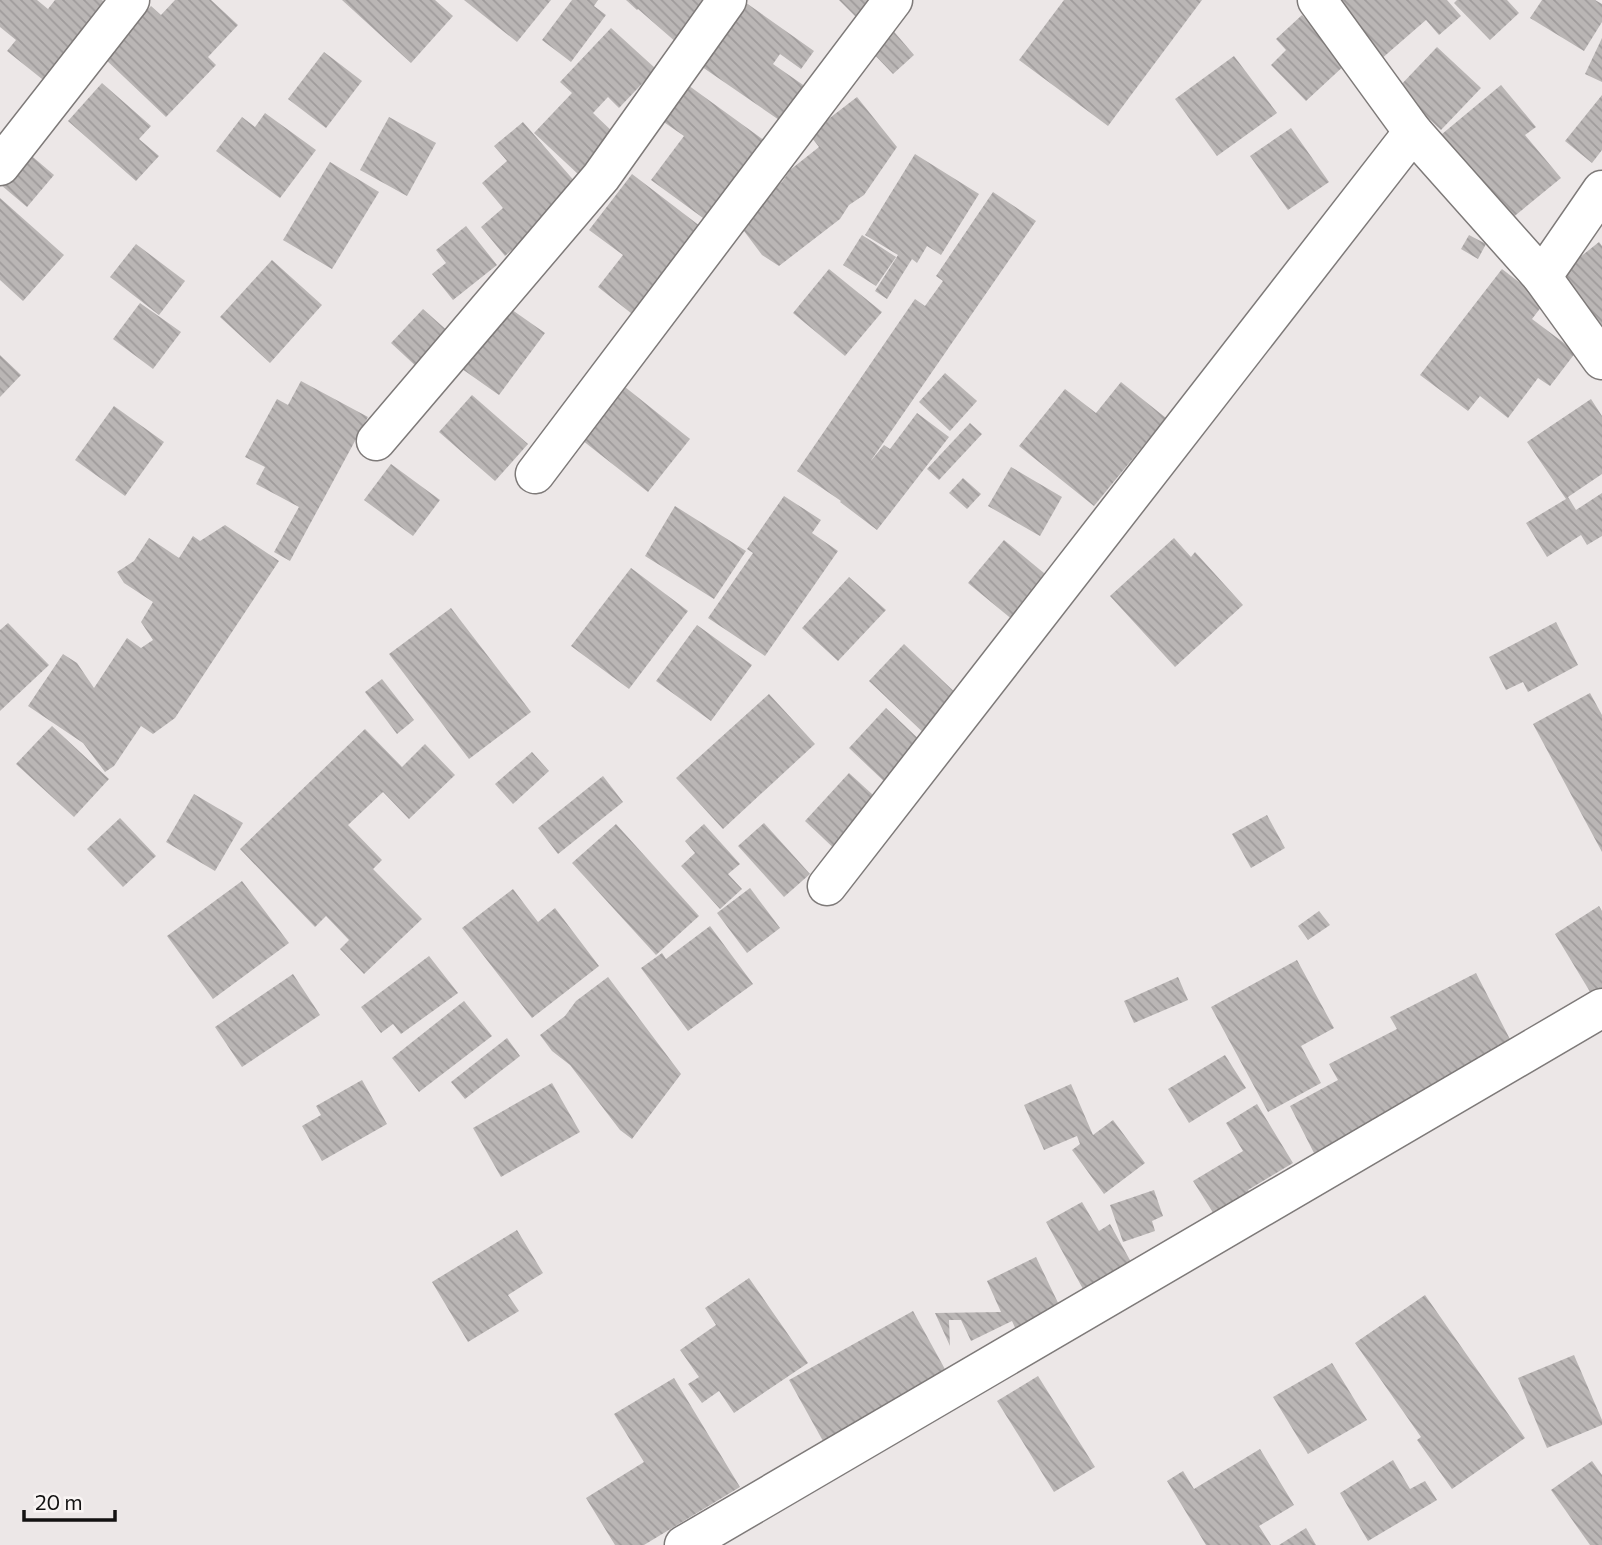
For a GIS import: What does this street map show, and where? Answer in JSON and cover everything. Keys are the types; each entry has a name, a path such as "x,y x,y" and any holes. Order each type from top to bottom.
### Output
{"street":[{"path":"0,166 130,0"},
{"path":"376,441 601,177 727,0"},
{"path":"535,474 893,0"},
{"path":"1317,0 1413,132 1542,277 1602,360"},
{"path":"827,886 1413,132"},
{"path":"1542,277 1602,190"},
{"path":"684,1545 1602,1008"}],"building":[{"path":"0,0 37,0 48,9 55,0 102,0 118,14 47,83 7,51 16,40 0,27"},
{"path":"175,0 211,0 238,25 208,57 216,65 166,117 103,57 151,6 161,15"},
{"path":"342,0 435,0 453,16 411,63"},
{"path":"464,0 551,0 517,42"},
{"path":"572,0 598,0 594,6 606,15 571,62 542,40"},
{"path":"626,0 714,0 677,43"},
{"path":"742,0 814,51 801,69 780,54 773,64 806,87 782,122 692,60"},
{"path":"839,0 872,0 856,17"},
{"path":"1064,0 1202,0 1108,126 1019,60"},
{"path":"1327,0 1447,0 1461,16 1439,35 1426,20 1380,60"},
{"path":"1457,0 1507,0 1519,13 1490,40 1454,3"},
{"path":"1542,0 1595,0 1602,4 1602,22 1584,51 1530,18"},
{"path":"1302,15 1347,63 1306,101 1271,65 1286,50 1276,39"},
{"path":"890,27 914,55 893,74 868,48"},
{"path":"611,28 656,69 619,108 608,97 593,113 616,135 579,175 534,133 572,93 560,82"},
{"path":"1602,38 1602,82 1585,74"},
{"path":"1437,47 1481,88 1441,130 1397,89"},
{"path":"324,52 362,81 326,128 288,99"},
{"path":"1234,56 1277,113 1217,156 1175,99"},
{"path":"681,80 772,146 714,226 651,180 684,136 655,116"},
{"path":"102,83 151,126 139,139 159,156 136,181 68,121"},
{"path":"1501,85 1536,127 1525,135 1561,178 1506,223 1436,139"},
{"path":"1602,95 1602,150 1592,163 1565,141"},
{"path":"857,97 897,147 864,195 849,205 840,219 779,266 762,255 741,227 764,195 819,147 809,134"},
{"path":"265,113 316,150 280,198 216,151 242,117 255,127"},
{"path":"389,117 436,143 407,196 360,170"},
{"path":"523,122 583,191 505,256 481,227 503,208 482,183 507,161 494,146"},
{"path":"1291,128 1329,182 1288,210 1250,156"},
{"path":"27,152 54,175 27,207 1,185"},
{"path":"915,154 979,194 941,255 927,246 917,263 912,259 887,299 875,291 898,255 865,235"},
{"path":"330,162 379,192 332,269 283,240"},
{"path":"632,174 709,233 641,321 598,287 623,255 589,230"},
{"path":"993,192 1036,221 870,462 884,445 890,449 917,413 949,437 877,530 797,471 915,299 925,306 943,281 936,276"},
{"path":"0,198 64,255 23,301 0,280"},
{"path":"466,226 497,265 453,300 432,274 446,263 436,250"},
{"path":"862,235 896,257 876,286 843,265"},
{"path":"1469,235 1486,244 1478,259 1461,249"},
{"path":"1599,242 1602,246 1602,325 1560,273"},
{"path":"136,244 185,281 159,315 110,277"},
{"path":"272,260 322,305 270,363 220,317"},
{"path":"829,269 882,312 845,356 793,313"},
{"path":"1502,269 1545,302 1532,319 1576,352 1550,386 1538,378 1508,418 1480,396 1468,411 1420,375"},
{"path":"501,302 545,333 499,395 455,364"},
{"path":"140,303 181,332 153,369 113,339"},
{"path":"423,309 451,334 419,369 391,343"},
{"path":"0,355 21,375 0,397"},
{"path":"945,373 977,401 950,431 919,402"},
{"path":"615,379 690,439 648,492 573,433"},
{"path":"301,381 368,417 290,561 274,552 299,507 256,484 265,467 245,457 277,399 288,405"},
{"path":"1121,382 1166,418 1094,506 1019,446 1065,389 1096,413"},
{"path":"472,395 528,444 495,481 439,432"},
{"path":"1591,399 1602,416 1602,474 1568,497 1576,510 1602,493 1602,536 1587,545 1581,535 1547,557 1526,523 1566,499 1527,442"},
{"path":"114,406 164,442 125,496 75,460"},
{"path":"970,423 982,434 939,480 927,469"},
{"path":"391,464 440,500 413,536 364,500"},
{"path":"1011,467 1062,497 1040,536 988,506"},
{"path":"963,478 981,494 967,509 949,493"},
{"path":"784,496 821,520 812,533 838,551 765,656 708,618 753,553 747,549"},
{"path":"675,506 746,551 714,599 645,556"},
{"path":"225,525 279,561 175,718 153,734 141,726 114,766 105,772 83,743 28,706 63,654 77,663 94,688 127,638 141,648 153,640 141,622 153,602 124,583 117,572 134,561 149,538 179,558 193,536 200,541"},
{"path":"1174,538 1191,557 1195,552 1243,605 1175,667 1110,596"},
{"path":"1004,540 1056,583 1020,626 968,583"},
{"path":"631,568 688,611 629,689 571,646"},
{"path":"849,577 886,610 838,661 802,628"},
{"path":"451,608 531,712 469,759 389,654"},
{"path":"1556,622 1578,665 1528,692 1523,682 1506,690 1489,657"},
{"path":"8,623 49,665 0,711 0,630"},
{"path":"697,625 752,665 711,721 656,681"},
{"path":"904,644 962,699 928,737 869,681"},
{"path":"382,679 414,720 397,734 365,692"},
{"path":"1590,693 1602,715 1602,852 1533,724"},
{"path":"769,694 815,744 723,829 676,778"},
{"path":"886,708 925,745 888,785 849,748"},
{"path":"52,726 109,779 74,817 16,764"},
{"path":"365,729 402,767 425,744 455,775 409,819 383,792 348,825 382,860 373,869 422,919 364,974 340,949 349,940 326,916 315,927 240,849"},
{"path":"532,752 549,771 513,804 495,784"},
{"path":"849,773 885,806 840,854 805,821"},
{"path":"603,776 623,802 558,854 538,828"},
{"path":"194,794 243,823 215,871 166,842"},
{"path":"1267,815 1285,848 1251,868 1232,834"},
{"path":"120,818 156,856 123,887 87,849"},
{"path":"764,823 810,874 784,897 738,846"},
{"path":"616,824 699,916 656,955 572,863"},
{"path":"704,824 740,864 728,874 742,889 720,909 681,866 695,853 685,841"},
{"path":"242,881 289,943 213,999 167,936"},
{"path":"750,888 780,928 747,953 717,913"},
{"path":"513,889 538,922 555,908 599,966 532,1018 462,928"},
{"path":"1599,906 1602,911 1602,996 1595,1000 1555,934"},
{"path":"1319,911 1330,925 1308,940 1298,926"},
{"path":"710,926 753,984 688,1031 641,968 662,953 666,959"},
{"path":"429,956 458,993 401,1034 393,1024 381,1033 361,1007"},
{"path":"1297,960 1334,1028 1301,1046 1321,1083 1268,1112 1211,1007"},
{"path":"1476,973 1515,1049 1314,1153 1290,1106 1338,1080 1329,1064 1397,1029 1390,1017"},
{"path":"293,974 320,1015 242,1067 215,1027"},
{"path":"608,977 681,1074 632,1139 620,1130 570,1065 552,1051 540,1035 565,1016 576,1001"},
{"path":"1178,977 1188,1000 1134,1023 1124,1001"},
{"path":"464,1001 492,1036 419,1092 392,1058"},
{"path":"507,1038 520,1056 465,1099 451,1082"},
{"path":"1225,1055 1246,1088 1189,1123 1168,1089"},
{"path":"362,1080 387,1124 322,1161 302,1126 321,1115 316,1106"},
{"path":"552,1083 580,1132 501,1177 473,1128"},
{"path":"1071,1084 1093,1135 1113,1120 1145,1163 1104,1194 1072,1150 1080,1144 1077,1136 1044,1150 1024,1105"},
{"path":"1257,1104 1293,1163 1248,1190 1255,1201 1219,1222 1193,1181 1243,1151 1226,1123"},
{"path":"1154,1190 1163,1216 1152,1221 1155,1231 1123,1242 1110,1205"},
{"path":"1082,1202 1099,1231 1110,1224 1136,1271 1088,1298 1046,1222"},
{"path":"517,1230 543,1273 508,1295 519,1311 468,1342 432,1282"},
{"path":"1036,1257 1061,1309 1017,1332 1012,1321 971,1341 961,1320 949,1320 950,1346 935,1313 1001,1312 987,1281"},
{"path":"749,1278 808,1363 734,1413 719,1391 702,1403 688,1384 699,1377 680,1350 716,1325 705,1308"},
{"path":"1425,1295 1525,1438 1452,1489 1417,1440 1421,1437 1355,1343"},
{"path":"913,1311 952,1382 828,1450 789,1380"},
{"path":"1574,1355 1602,1425 1547,1448 1518,1378"},
{"path":"1332,1363 1367,1420 1308,1454 1273,1397"},
{"path":"1038,1376 1095,1467 1054,1492 997,1401"},
{"path":"674,1378 740,1487 644,1545 615,1545 586,1498 644,1462 614,1414"},
{"path":"1260,1449 1294,1505 1259,1526 1271,1545 1206,1545 1167,1481 1183,1471 1194,1489"},
{"path":"1393,1460 1410,1489 1425,1481 1437,1500 1368,1541 1340,1493"},
{"path":"1592,1461 1602,1475 1602,1545 1590,1545 1551,1490"},
{"path":"1306,1528 1316,1545 1279,1545"}]}
